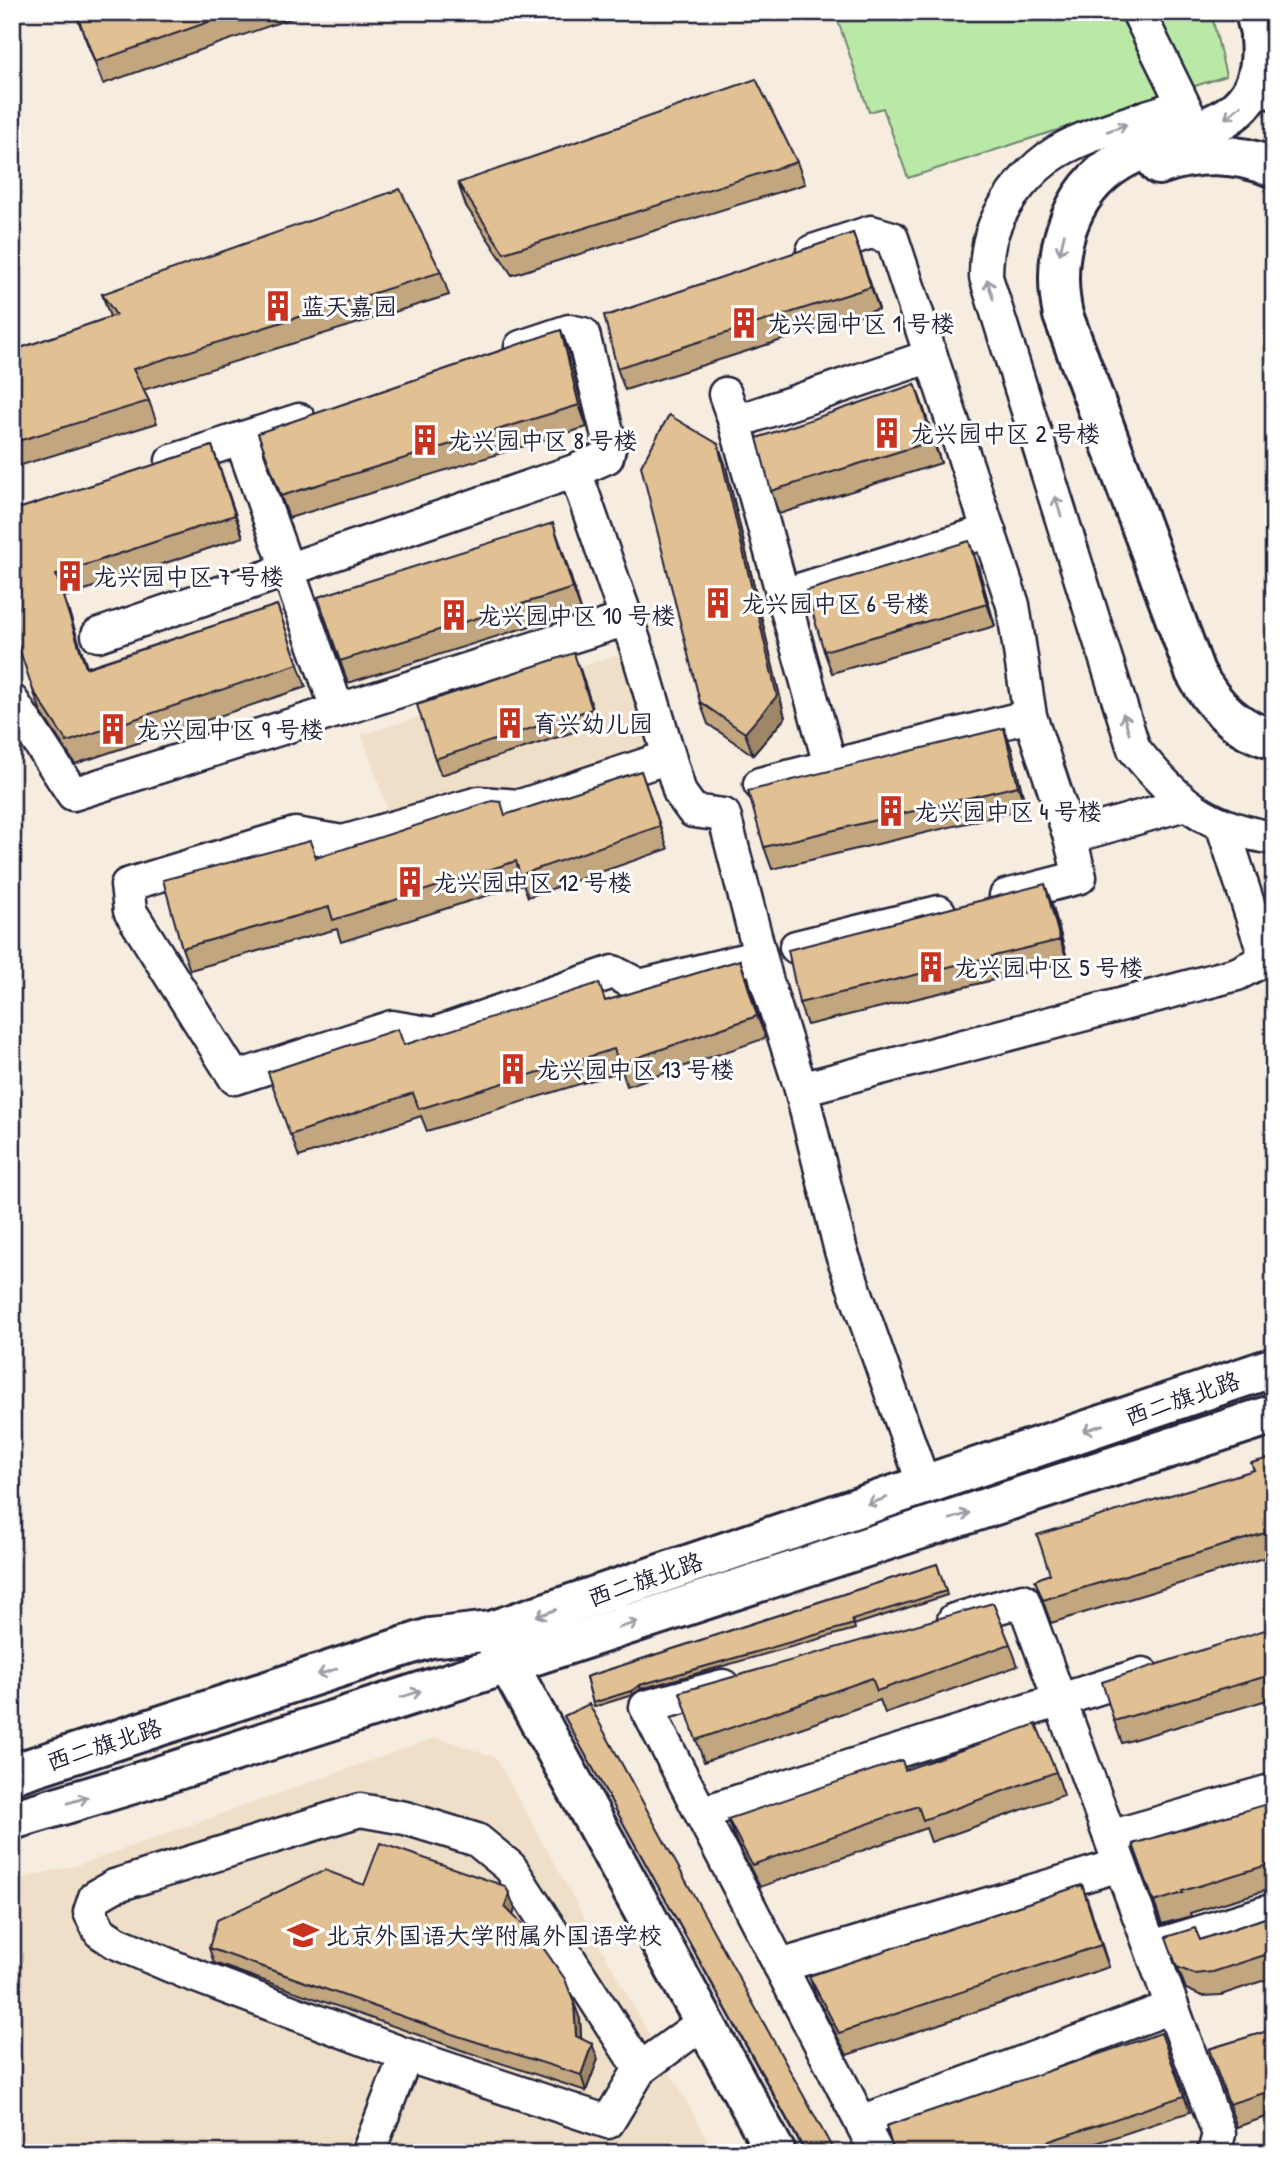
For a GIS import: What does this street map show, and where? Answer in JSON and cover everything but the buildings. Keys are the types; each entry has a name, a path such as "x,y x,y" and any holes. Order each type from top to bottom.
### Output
{"main road":[{"path":"1257,20 1260,66 1252,91 1231,116 1189,118 1119,162 1091,186 1078,202 1063,237 1058,269 1059,299 1063,315 1195,672 1203,687 1241,726 1274,739"},
{"path":"1257,20 1274,90"},
{"path":"1274,168 1232,156 1196,156 1162,164 1140,175 1113,197 1098,217 1086,254 1083,287 1090,322 1205,648 1223,680 1235,693 1250,704 1274,715"},
{"name":"西二旗北路","path":"12,1820 146,1780 924,1485 1274,1367"},
{"name":"西二旗北路","path":"12,1774 430,1638 499,1648 1274,1413"},
{"path":"499,1648 776,2153"}],"street":[{"path":"1138,12 1189,118 1081,140 1056,153 1033,172 1000,215 987,253 986,277 1134,749 1160,781 1185,804 1222,824 1274,838"},
{"path":"781,262 871,232 892,238 1013,605 1030,716 1070,837 1080,877 796,947"},
{"path":"99,635 575,471 607,457 610,444 583,334 569,331 491,357"},
{"path":"830,765 730,408 931,356"},
{"path":"139,472 333,409"},
{"path":"241,439 338,710"},
{"path":"575,471 627,620 680,793 693,811 724,815 760,956 802,1089 841,1251 924,1485"},
{"path":"783,596 989,531"},
{"path":"12,701 72,794 627,620"},
{"path":"760,784 1030,716"},
{"path":"669,757 520,806 479,803 343,842 295,834 127,885 130,911 235,1079 392,1027 434,1034 613,972 640,986 760,956"},
{"path":"1070,837 1185,804"},
{"path":"802,1089 1237,974 1270,957 1222,824"},
{"path":"932,1626 1023,1600 1172,2007 1203,2056 1219,2134 1214,2153"},
{"path":"701,1813 1167,1667"},
{"path":"750,1678 646,1707 877,2153"},
{"path":"780,1966 1115,1851 1274,1790"},
{"path":"640,2069 510,1867 477,1840 405,1818 360,1810 114,1886 95,1897 90,1912 100,1932 115,1942 183,1971 406,2055 608,2122 640,2069 704,2022"},
{"path":"1150,1947 1274,1910"},
{"path":"861,2122 1172,2007"},
{"path":"368,2153 406,2055"}],"shaded area":[{"path":"624,653 651,744 585,771 538,783 484,791 389,814 362,735"},
{"name":"北京外国语大学附属外国语学校","path":"437,1737 496,1758 715,2153 12,2153 12,1880 79,1865"}],"green space":[{"path":"835,12 1211,12 1226,76 908,178 883,108 869,112"}],"place":[{"name":"蓝天嘉园","path":"278,306"},
{"name":"龙兴园中区 1 号楼","path":"744,323"},
{"name":"龙兴园中区 2 号楼","path":"887,433"},
{"name":"龙兴园中区 8 号楼","path":"425,440"},
{"name":"龙兴园中区 7 号楼","path":"70,576"},
{"name":"龙兴园中区 6 号楼","path":"718,603"},
{"name":"龙兴园中区 10 号楼","path":"454,615"},
{"name":"育兴幼儿园","path":"510,723"},
{"name":"龙兴园中区 9 号楼","path":"113,729"},
{"name":"龙兴园中区 4 号楼","path":"891,811"},
{"name":"龙兴园中区 12 号楼","path":"410,882"},
{"name":"龙兴园中区 5 号楼","path":"931,967"},
{"name":"龙兴园中区 13 号楼","path":"513,1069"},
{"name":"北京外国语大学附属外国语学校","path":"303,1935"}]}
